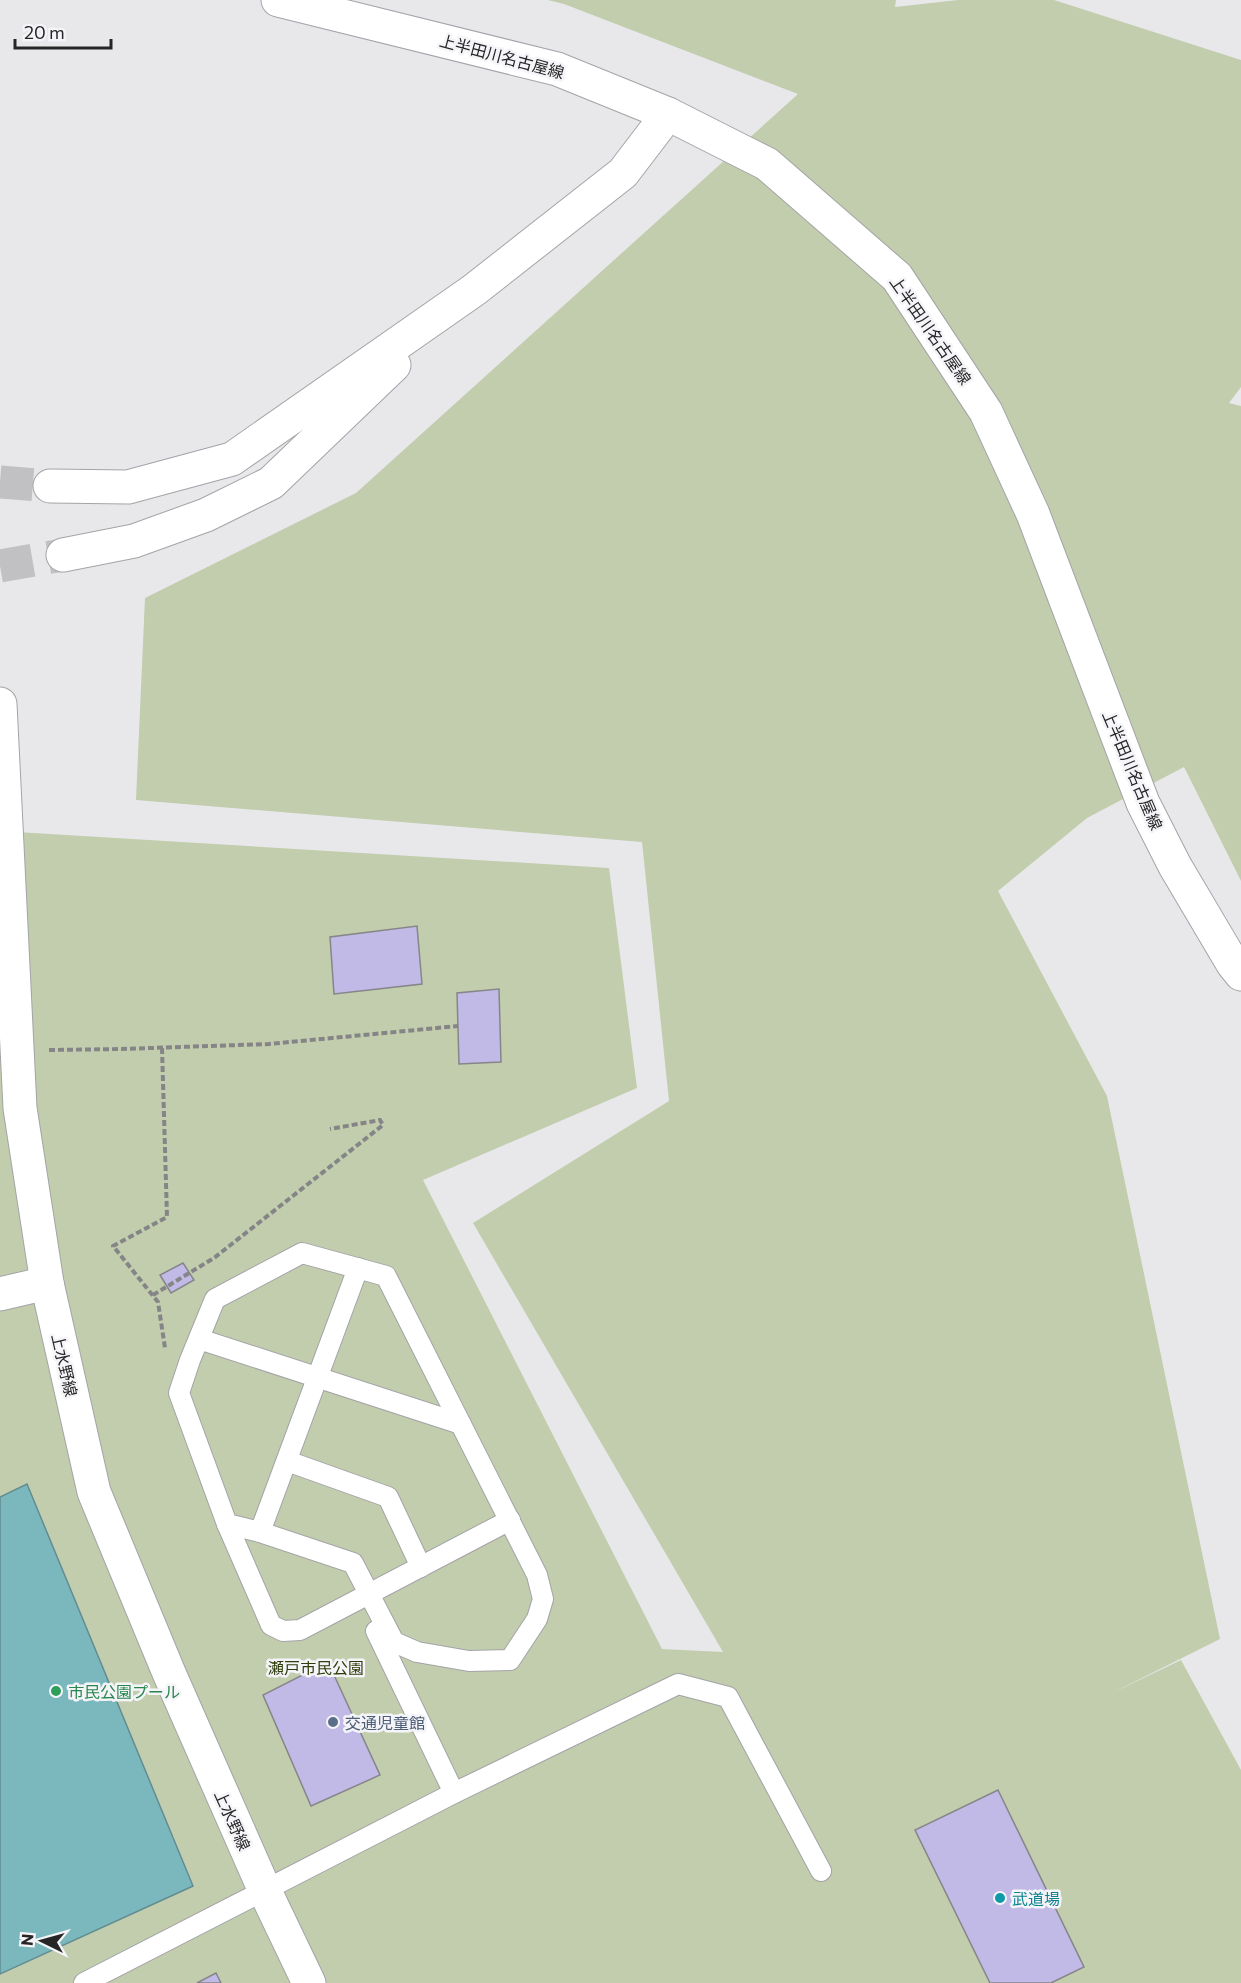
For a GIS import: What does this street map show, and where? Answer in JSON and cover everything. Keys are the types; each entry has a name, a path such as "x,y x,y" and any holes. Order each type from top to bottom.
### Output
{"street":[{"name":"上半田川名古屋線","path":"278,0 557,69 668,114 767,164 897,277 986,412 1033,514 1143,803 1175,866 1241,974"},
{"path":"50,486 128,487 232,459 474,290 623,174 668,114"},
{"path":"63,555 134,541 206,515 271,483 474,290"},
{"name":"上水野線","path":"0,704 20,1108 47,1283 94,1492 169,1673 265,1891 309,1983"},
{"path":"0,1293 47,1283"}],"lane":[{"path":"365,1596 394,1642 417,1652 469,1661 510,1660 537,1619 543,1599 537,1575 510,1520 386,1276 302,1253 215,1299 190,1360 180,1393 227,1524 271,1625 283,1631 300,1630 510,1520"},
{"path":"260,1532 358,1268"},
{"path":"199,1339 461,1424"},
{"path":"287,1461 388,1497 421,1566"},
{"path":"227,1524 260,1532 353,1563 365,1596 454,1793"},
{"path":"84,1983 454,1793 678,1684 728,1697 821,1871"}],"path":[{"path":"17,1050 121,1050 269,1044 458,1026"},
{"path":"162,1047 167,1217 113,1245 158,1302 165,1349 190,1360"},
{"path":"153,1295 214,1258 383,1125 380,1120 330,1129"}],"green space":[{"name":"瀬戸市民公園","path":"548,0 896,0 895,7 958,0 1054,0 1241,60 1241,387 1229,403 1241,406 1241,881 1184,767 1087,818 998,891 1107,1096 1220,1639 1110,1694 1181,1660 1241,1770 1241,1983 0,1983 0,831 609,868 637,1088 423,1180 662,1649 723,1652 473,1223 669,1101 642,842 136,800 145,598 356,493 798,94 564,4"}],"water":[{"name":"市民公園プール","path":"27,1484 193,1886 0,1974 0,1497"}],"building":[{"path":"417,926 422,984 334,994 330,937"},
{"path":"499,989 501,1062 459,1064 457,993"},
{"path":"183,1263 194,1280 171,1293 160,1275"},
{"path":"328,1662 380,1775 311,1806 263,1695"},
{"name":"武道場","path":"998,1790 1084,1967 1051,1983 990,1983 915,1830"},
{"path":"216,1973 221,1983 197,1983"}],"tunnel":[{"path":"0,482 50,486"},
{"path":"0,566 63,555"}],"place":[{"name":"市民公園プール","path":"56,1691"},
{"name":"交通児童館","path":"333,1722"},
{"name":"武道場","path":"1000,1898"}]}
